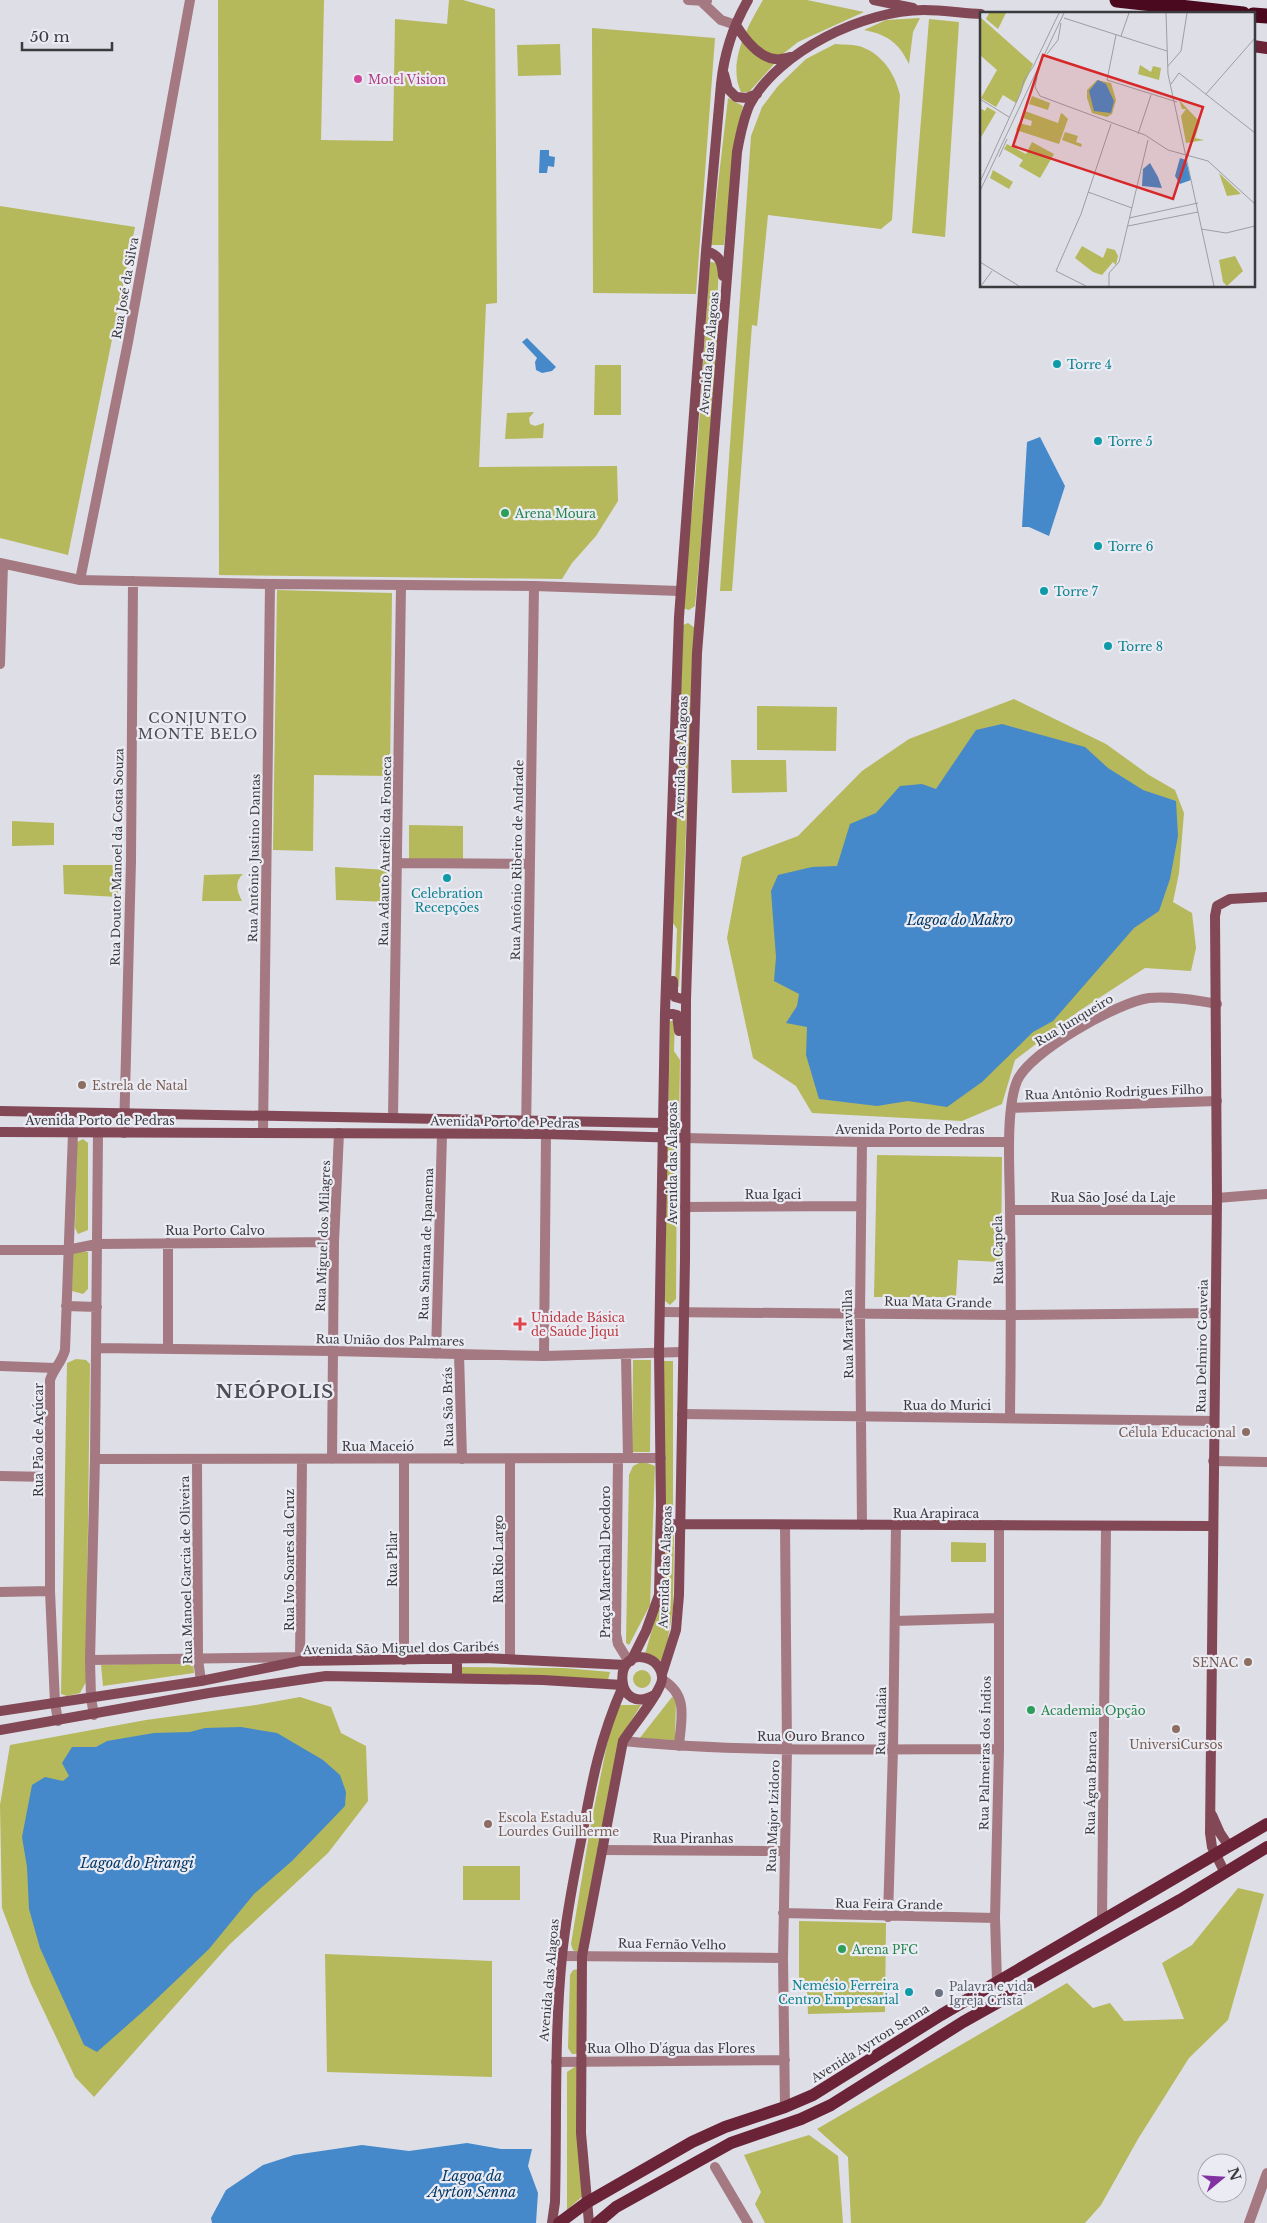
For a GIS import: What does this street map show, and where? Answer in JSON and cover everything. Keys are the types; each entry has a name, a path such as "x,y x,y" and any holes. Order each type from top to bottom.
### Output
{"highway":[{"path":"1117,0 1225,12"},
{"path":"1254,15 1267,16"}],"main road":[{"name":"Avenida das Alagoas","path":"628,1663 646,1631 658,1595 661,1524 659,1352 665,1012 680,591 706,251 723,66 747,0"},
{"path":"874,0 924,10"},
{"name":"Avenida das Alagoas","path":"662,1677 670,1656 676,1630 682,1414 686,1000 698,619 737,152 745,116 757,94 791,57 856,24 899,12 924,10 980,14"},
{"path":"736,26 746,40 759,52 774,60 791,57"},
{"path":"1254,46 1267,48"},
{"path":"723,66 725,79 732,94 741,98 757,94"},
{"path":"706,251 718,256 722,265 725,312"},
{"path":"679,618 698,619"},
{"name":"Rua Delmiro Gouveia","path":"1225,1873 1215,1853 1210,1833 1214,1313 1217,1198 1215,910 1224,901 1267,897"},
{"path":"668,930 673,944 673,993 677,998 686,1000"},
{"path":"665,1012 677,1015 679,1045 685,1055"},
{"name":"Avenida Porto de Pedras","path":"0,1111 664,1123"},
{"name":"Avenida Porto de Pedras","path":"0,1132 546,1134 684,1138"},
{"name":"Rua Arapiraca","path":"661,1524 1212,1526"},
{"path":"589,2223 581,2133 582,1956 623,1741 656,1694 662,1677 660,1668 650,1660 637,1658 628,1663 621,1675 622,1685 632,1697 641,1700 656,1694"},
{"name":"Avenida São Miguel dos Caribés","path":"0,1710 201,1681 300,1659 510,1659 628,1663"},
{"path":"457,1659 457,1678"},
{"path":"0,1730 94,1715 210,1693 326,1676 543,1680 622,1685"},
{"name":"Avenida das Alagoas","path":"552,2223 556,2172 556,2062 562,1956 569,1900 596,1761 607,1723 622,1685"},
{"name":"Rua Delmiro Gouveia","path":"1211,1814 1228,1845"},
{"name":"Avenida Ayrton Senna","path":"558,2223 586,2203 692,2142 725,2127 786,2107 813,2095 940,2014 1267,1824"},
{"path":"596,2223 616,2207 724,2147 754,2134 801,2119 831,2105 963,2022 1225,1873 1267,1847"},
{"path":"963,2022 967,2015 982,2004 983,2000 979,1993"}],"street":[{"name":"Rua José da Silva","path":"80,580 128,342 190,0"},
{"path":"688,0 706,1 721,20 736,26"},
{"path":"0,664 2,564 80,580 534,586 680,591"},
{"name":"Rua Doutor Manoel da Costa Souza","path":"124,1133 131,862 132,581"},
{"name":"Rua Antônio Justino Dantas","path":"263,1133 270,584"},
{"name":"Rua Adauto Aurélio da Fonseca","path":"392,1118 398,863 401,585"},
{"name":"Rua Antônio Ribeiro de Andrade","path":"526,1134 534,586"},
{"path":"398,863 530,864"},
{"name":"Rua Junqueiro","path":"1009,1142 1014,1090 1018,1079 1030,1062 1052,1047 1124,1004 1150,998 1217,1004"},
{"name":"Rua Antônio Rodrigues Filho","path":"1012,1108 1217,1101"},
{"path":"94,1715 91,1698 90,1660 95,1459 98,1132"},
{"name":"Rua Pão de Açúcar","path":"58,1721 55,1703 50,1591 50,1380 65,1350 73,1133"},
{"name":"Rua Miguel dos Milagres","path":"332,1459 334,1242 339,1133"},
{"name":"Rua Santana de Ipanema","path":"436,1354 442,1134"},
{"path":"544,1356 546,1134"},
{"name":"Avenida Porto de Pedras","path":"684,1138 862,1142 1009,1142"},
{"name":"Rua Maravilha","path":"862,1142 860,1314 862,1525"},
{"name":"Rua Capela","path":"1009,1142 1010,1417"},
{"path":"1217,1198 1267,1194"},
{"name":"Rua Igaci","path":"685,1207 861,1206"},
{"name":"Rua São José da Laje","path":"1010,1210 1216,1210"},
{"name":"Rua Porto Calvo","path":"0,1250 68,1250 97,1244 334,1242"},
{"path":"168,1243 168,1349"},
{"path":"66,1306 96,1308"},
{"name":"Rua Mata Grande","path":"660,1312 1011,1315 1214,1313"},
{"name":"Rua União dos Palmares","path":"96,1348 332,1350 544,1356 682,1352"},
{"name":"Rua São Brás","path":"459,1354 462,1459"},
{"path":"623,1458 626,1354"},
{"path":"0,1366 55,1368"},
{"name":"Rua do Murici","path":"682,1414 862,1418 1010,1417 1213,1421"},
{"name":"Praça Marechal Deodoro","path":"623,1458 616,1634 618,1644 628,1663"},
{"name":"Rua Maceió","path":"95,1459 661,1458"},
{"name":"Rua Manoel Garcia de Oliveira","path":"197,1459 198,1659 201,1681"},
{"name":"Rua Ivo Soares da Cruz","path":"300,1659 302,1459"},
{"name":"Rua Pilar","path":"404,1459 404,1660"},
{"name":"Rua Rio Largo","path":"510,1459 510,1659"},
{"path":"1213,1461 1267,1462"},
{"path":"0,1476 50,1477"},
{"name":"Rua Major Izidoro","path":"785,1525 787,1749 783,1958 786,2107"},
{"name":"Rua Atalaia","path":"888,1917 893,1749 896,1525"},
{"name":"Rua Palmeiras dos Índios","path":"997,1982 995,1918 999,1525"},
{"name":"Rua Água Branca","path":"1102,1920 1106,1526"},
{"path":"0,1592 50,1591"},
{"path":"895,1621 998,1618"},
{"name":"Avenida São Miguel dos Caribés","path":"90,1660 300,1659"},
{"path":"662,1677 674,1687 678,1694 681,1709 679,1746"},
{"name":"Rua Ouro Branco","path":"623,1741 679,1746 787,1749 998,1749"},
{"name":"Rua Piranhas","path":"602,1850 784,1851"},
{"name":"Rua Feira Grande","path":"783,1913 888,1917 995,1918"},
{"name":"Rua Fernão Velho","path":"562,1956 783,1958"},
{"name":"Rua Olho D'água das Flores","path":"556,2062 785,2060"},
{"path":"715,2167 748,2223"},
{"path":"1249,2223 1267,2173"}],"shaded area":[{"path":"218,0 324,0 321,140 393,141 395,19 447,24 449,0 463,0 495,9 497,303 486,304 479,467 617,466 618,501 596,536 572,563 562,579 219,575"},
{"path":"763,0 807,0 864,12 798,42 784,53 749,92 741,92 736,69 741,44"},
{"path":"920,18 913,32 909,64 901,50 886,37 864,30 886,20"},
{"path":"929,19 959,22 945,237 912,233"},
{"path":"592,28 715,38 696,294 593,293"},
{"path":"560,44 561,75 518,76 517,45"},
{"path":"835,44 859,46 869,50 887,66 898,87 900,95 892,220 881,229 768,215 757,326 752,325 732,591 720,591 751,136 762,107 778,86 806,59"},
{"path":"728,98 743,106 737,131 724,245 711,245"},
{"path":"0,206 135,227 68,555 0,538"},
{"path":"710,262 719,263 717,308 721,317 695,606 689,610 682,608 695,482"},
{"path":"595,365 621,365 621,415 594,415"},
{"path":"534,412 529,418 530,424 535,426 544,423 543,438 505,439 507,413"},
{"path":"277,590 392,593 390,776 314,775 313,851 273,850"},
{"path":"688,623 695,628 679,987 675,986 677,929 673,923 683,625"},
{"name":"Lagoa do Makro","path":"1014,699 1106,744 1149,775 1175,790 1184,813 1179,873 1173,902 1192,913 1196,948 1191,971 1145,968 1079,1011 1015,1060 1002,1104 962,1121 812,1113 796,1086 753,1058 727,938 742,857 798,836 862,771 909,739"},
{"path":"757,706 837,707 836,751 757,750"},
{"path":"731,760 786,760 787,792 732,793"},
{"path":"12,821 54,823 54,845 12,846"},
{"path":"409,825 463,826 463,859 409,859"},
{"path":"63,865 118,865 118,897 64,894"},
{"path":"335,867 389,870 389,902 336,900"},
{"path":"243,874 237,883 242,901 202,901 204,875"},
{"path":"670,1021 675,1021 674,1051 680,1060 679,1122 668,1132"},
{"path":"83,1139 88,1143 88,1230 78,1234 75,1228 77,1142"},
{"path":"667,1144 677,1145 676,1299 670,1305 665,1301"},
{"path":"877,1155 1002,1157 1001,1262 958,1260 956,1297 874,1297"},
{"path":"88,1252 88,1289 83,1294 72,1291 73,1253"},
{"path":"76,1359 86,1360 90,1364 86,1682 80,1693 67,1696 61,1694 67,1363"},
{"path":"633,1360 651,1360 650,1452 632,1452"},
{"path":"663,1361 673,1361 673,1514 664,1514"},
{"path":"639,1463 655,1466 650,1605 629,1645 626,1643 629,1475 633,1466"},
{"path":"674,1535 673,1609 664,1662 645,1654 661,1599 663,1540"},
{"path":"951,1542 986,1543 986,1562 951,1562"},
{"path":"193,1661 194,1673 103,1686 101,1665"},
{"path":"460,1667 564,1668 610,1672 608,1680 460,1675"},
{"path":"642,1670 648,1673 651,1679 648,1685 642,1688 636,1685 633,1679 636,1673"},
{"name":"Lagoa do Pirangi","path":"300,1697 331,1707 341,1733 366,1746 368,1801 328,1853 229,1945 94,2097 75,2077 31,1984 2,1908 0,1805 10,1745 146,1720"},
{"path":"672,1697 676,1698 675,1740 639,1739"},
{"path":"615,1705 641,1705 625,1731 582,1950 577,1952 573,1950 571,1944 591,1823"},
{"path":"463,1866 520,1866 520,1900 463,1900"},
{"path":"1238,1888 1264,1894 1228,2020 1189,2058 1138,2139 1101,2205 1085,2223 851,2223 848,2157 817,2129 1067,1983 1093,2008 1110,2003 1124,2021 1184,2019 1162,1963 1192,1945"},
{"name":"Arena PFC","path":"799,1921 886,1923 885,2012 808,2014 807,1991 799,1991"},
{"path":"325,1954 492,1961 492,2077 327,2072"},
{"path":"579,1969 580,2050 576,2054 572,2054 568,2048 570,1975 573,1970"},
{"path":"576,2066 579,2068 584,2195 567,2210 567,2072"},
{"path":"809,2135 838,2156 843,2223 765,2223 755,2204 761,2192 744,2155"}],"water":[{"path":"540,150 549,150 549,156 555,157 554,167 548,166 547,173 539,173"},
{"path":"527,338 556,367 552,371 542,373 536,370 535,362 537,358 522,342"},
{"path":"1040,437 1065,486 1049,536 1029,527 1022,527 1027,442"},
{"name":"Lagoa do Makro","path":"1002,724 1085,747 1108,768 1143,790 1176,801 1178,836 1170,879 1159,911 1134,928 1053,1021 1033,1032 982,1082 947,1107 908,1101 877,1106 819,1099 806,1055 807,1027 786,1023 797,1006 799,994 774,981 776,957 771,891 778,875 812,867 837,866 850,824 876,813 900,786 922,784 936,789 976,730"},
{"name":"Lagoa do Pirangi","path":"241,1727 277,1733 323,1760 340,1775 346,1792 345,1806 292,1861 254,1894 209,1949 97,2052 84,2045 40,1948 29,1909 27,1867 22,1837 32,1785 45,1777 63,1781 69,1776 62,1763 72,1747 96,1747 107,1741 154,1733"},
{"name":"Lagoa da Ayrton Senna","path":"467,2143 501,2149 532,2149 528,2166 538,2193 536,2223 212,2223 211,2218 226,2190 263,2165 294,2155 362,2145 409,2151"}],"place":[{"name":"Motel Vision","path":"358,79"},
{"name":"Torre 4","path":"1057,364"},
{"name":"Torre 5","path":"1098,441"},
{"name":"Arena Moura","path":"505,513"},
{"name":"Torre 6","path":"1098,546"},
{"name":"Torre 7","path":"1044,591"},
{"name":"Torre 8","path":"1108,646"},
{"name":"Celebration Recepções","path":"447,878"},
{"name":"Estrela de Natal","path":"82,1085"},
{"name":"Unidade Básica de Saúde Jiqui","path":"520,1324"},
{"name":"Célula Educacional","path":"1246,1432"},
{"name":"SENAC","path":"1248,1662"},
{"name":"Academia Opção","path":"1031,1710"},
{"name":"UniversiCursos","path":"1176,1729"},
{"name":"Escola Estadual Lourdes Guilherme","path":"488,1824"},
{"name":"Arena PFC","path":"842,1949"},
{"name":"Nemésio Ferreira Centro Empresarial","path":"909,1992"},
{"name":"Palavra e vida Igreja Cristã","path":"939,1993"}],"district":[{"name":"CONJUNTO MONTE BELO","path":"198,726"},
{"name":"NEÓPOLIS","path":"275,1392"}]}
